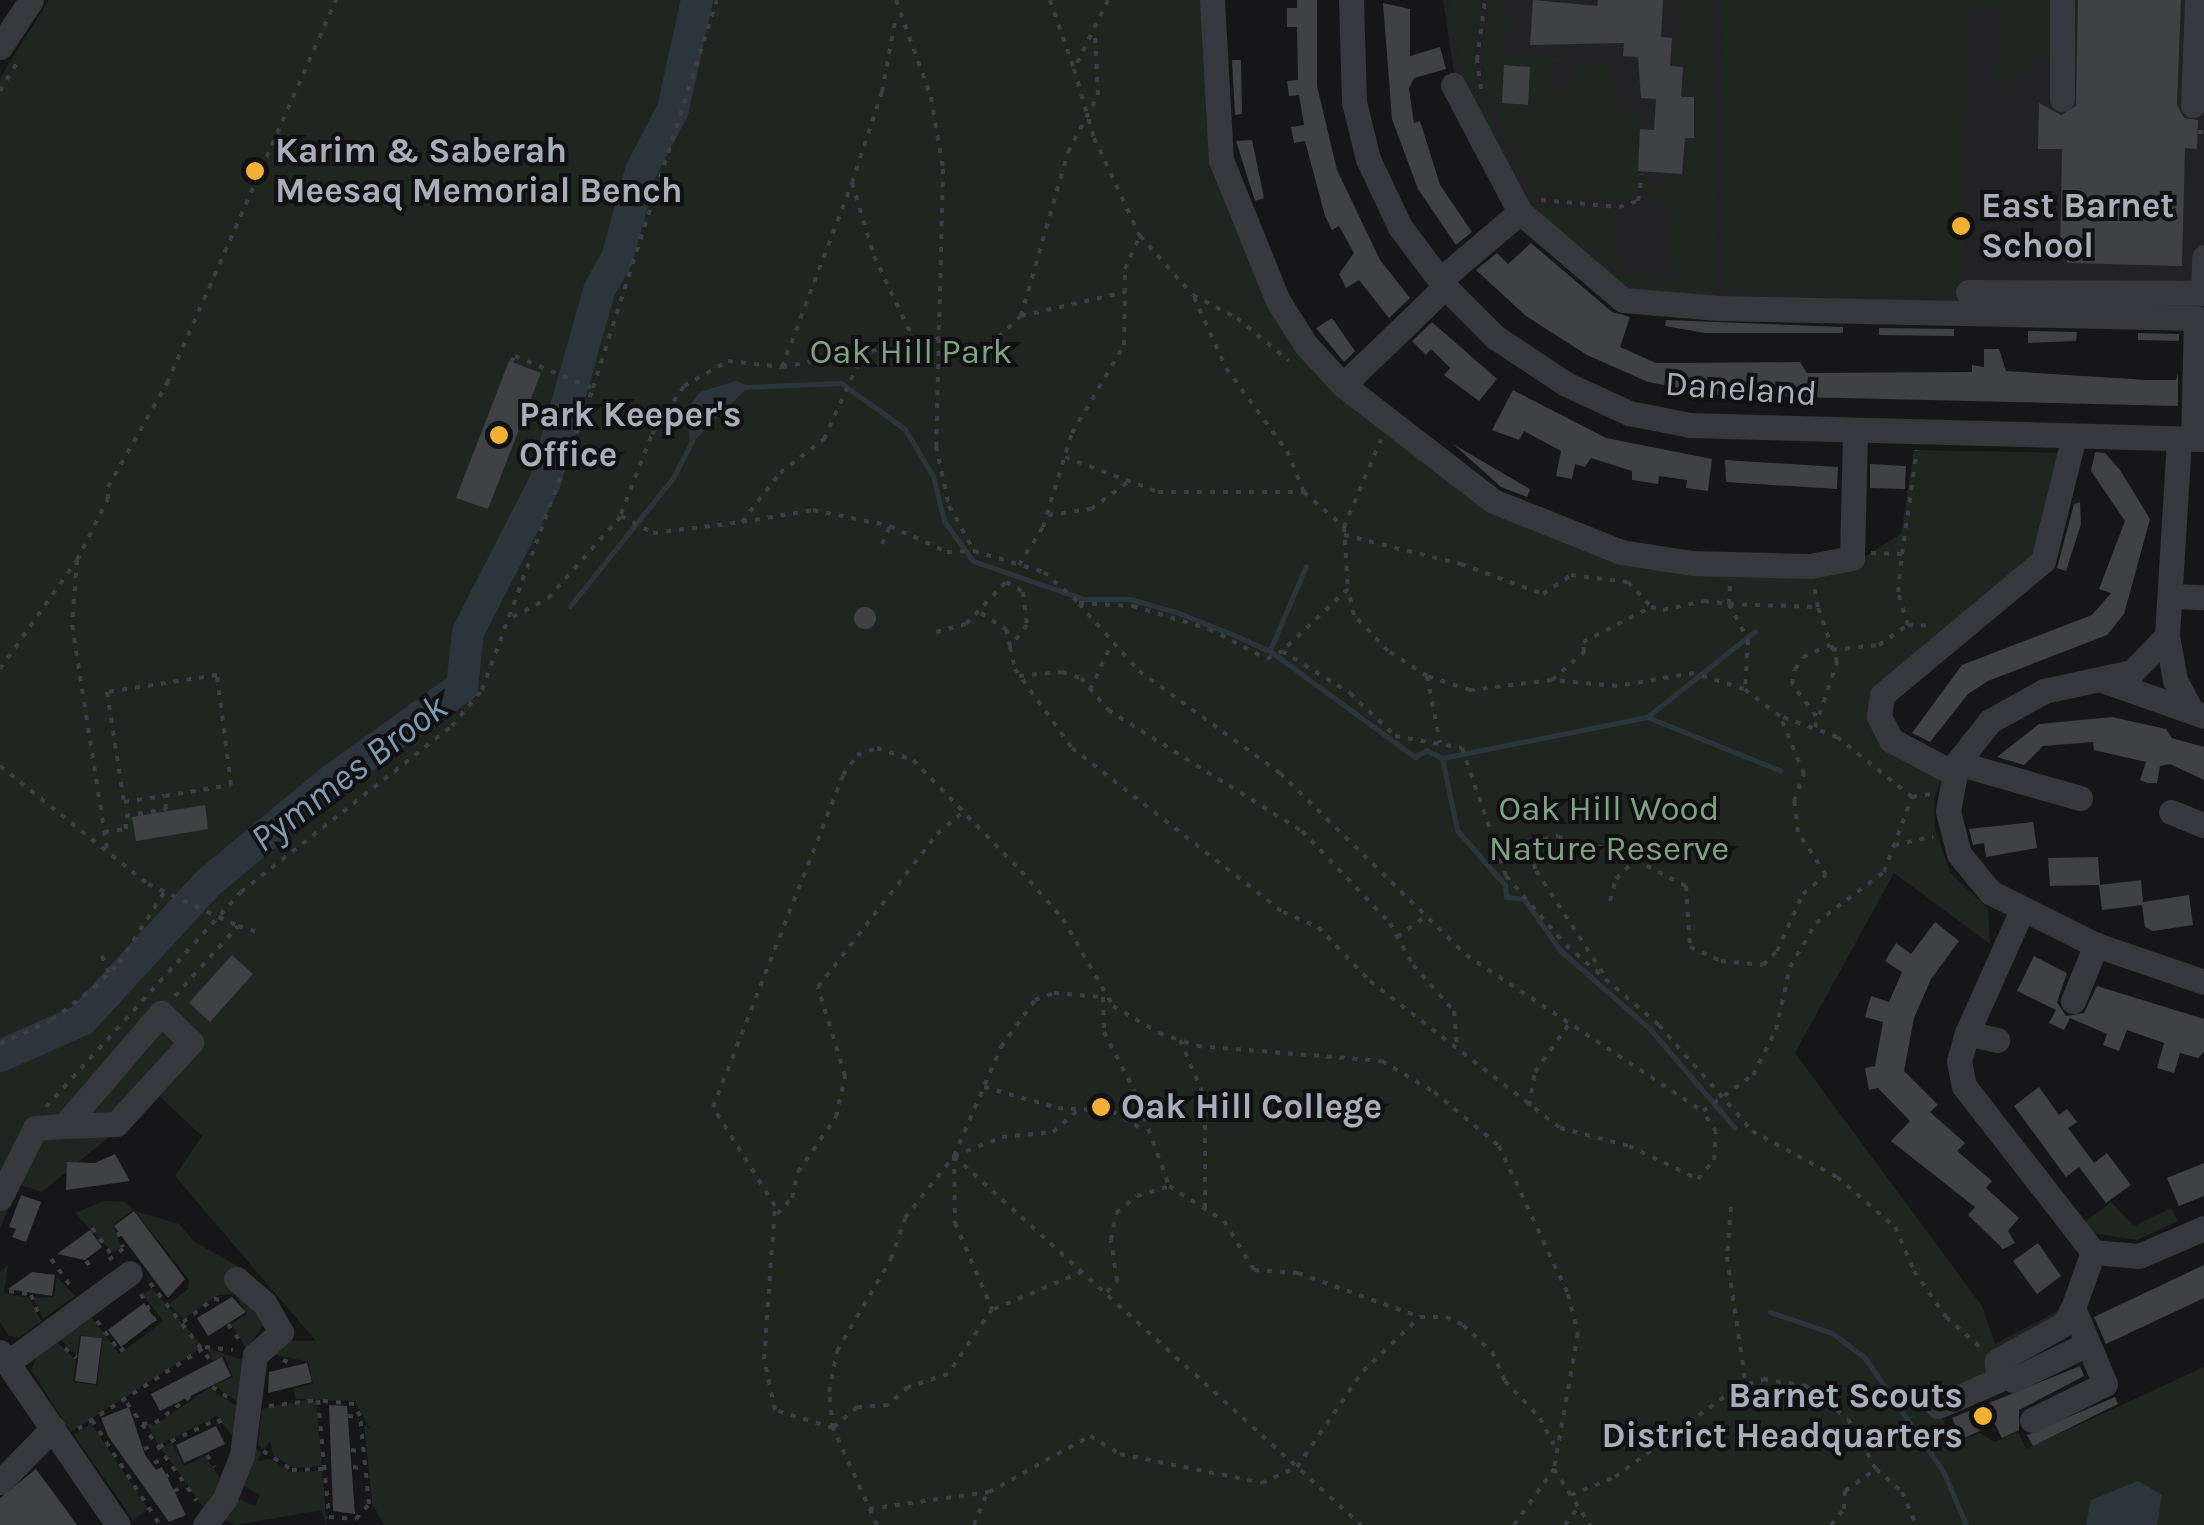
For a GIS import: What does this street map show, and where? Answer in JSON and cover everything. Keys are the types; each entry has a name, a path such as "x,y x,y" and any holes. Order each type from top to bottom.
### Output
{"street":[{"path":"0,47 31,0"},
{"path":"1212,0 1221,160 1278,301 1336,377 1387,425 1494,501 1567,533 1648,558 1810,566 1852,558 1856,431"},
{"name":"Daneland","path":"1351,0 1354,102 1368,159 1400,227 1442,284 1495,338 1566,384 1629,413 1690,425 2192,439"},
{"path":"2062,0 2062,98"},
{"path":"2193,104 2196,0"},
{"path":"1453,85 1527,205 1623,300 1719,308 2202,306"},
{"path":"1336,377 1527,205"},
{"path":"2197,713 2174,680 2168,636 2192,439 2204,257"},
{"path":"1968,292 2202,306"},
{"path":"2074,436 2043,561 1882,695 1879,716 1891,740 1955,768 2080,798"},
{"path":"2170,596 2204,598"},
{"path":"2168,636 2145,664 2105,681 2044,691 2014,704 1975,736 1955,768 1951,832 1972,875 2022,910 2096,944 2204,982"},
{"path":"2105,681 2197,713"},
{"path":"2171,812 2204,825"},
{"path":"2022,910 1967,1033 1959,1061 1964,1086 2093,1252 2140,1256 2204,1228"},
{"path":"2073,1001 2096,944"},
{"path":"0,1198 35,1128 116,1124 191,1042 162,1013 64,1126"},
{"path":"1967,1033 1998,1040"},
{"path":"1938,1406 1998,1380 2005,1370 2064,1324 2093,1252"},
{"path":"130,1268 4,1358 57,1435 130,1521"},
{"path":"204,1515 245,1447 255,1355 281,1332 264,1303 230,1290"},
{"path":"2032,1420 2106,1384 2073,1308"},
{"path":"2005,1370 2087,1344"},
{"path":"0,1482 57,1435"}],"path":[{"path":"0,670 77,560 108,499 108,487 167,384 336,0"},
{"path":"35,1128 137,1000 218,914 452,726 482,690 513,618 593,388 717,0"},
{"path":"782,368 882,92 896,0"},
{"path":"1050,0 1087,119 1140,236 1192,296 1226,368 1287,451 1304,492 1344,527"},
{"path":"1074,69 1108,0"},
{"path":"1485,0 1477,60 1486,101"},
{"path":"897,13 931,98 943,169 936,446 949,506 972,552"},
{"path":"1022,316 1068,152 1098,95 1095,30"},
{"path":"1527,205 1618,206 1638,201 1642,174"},
{"path":"852,183 874,256 916,345"},
{"path":"1019,565 1047,515 1065,457 1124,345 1125,269 1140,236"},
{"path":"940,360 989,346 1022,316 1125,292"},
{"path":"1192,296 1210,300 1292,363 1336,377"},
{"path":"513,618 548,598 620,516 652,434 684,386 728,361 782,368 940,338"},
{"path":"742,522 780,473 824,439 849,393 863,353"},
{"path":"511,362 516,356 593,388"},
{"path":"1387,425 1344,535 1354,615 1388,651 1427,676 1470,690 1552,680 1617,686 1694,673 1744,689 1780,716 1836,736 1912,797 1884,872 1816,923 1790,967 1776,1030 1753,1075 1705,1110"},
{"path":"1818,718 1792,684 1803,657 1831,648 1879,645 1908,625 1898,592 1920,432"},
{"path":"1065,457 1128,482 1190,494 1240,487 1304,492"},
{"path":"1047,515 1091,509 1128,482"},
{"path":"620,516 630,516 652,533 813,510 890,526 964,555 972,552 1019,565 1071,591 1111,645 1280,774 1423,918 1569,1024 1705,1110 1716,1132 1714,1160 1698,1179 1628,1146 1560,1128 1529,1106 1370,981 1318,927 1283,912 1072,748 1019,676 1006,629 980,613"},
{"path":"882,544 890,526"},
{"path":"1344,535 1462,564 1542,594 1584,574 1596,562"},
{"path":"1852,558 1883,550 1902,554"},
{"path":"77,560 72,625 107,848"},
{"path":"1730,565 1729,604 1738,629 1748,640 1744,689"},
{"path":"1810,566 1818,607 1838,662 1814,727"},
{"path":"1584,574 1628,582 1651,607"},
{"path":"936,632 980,613 1006,582 1023,592 1028,625 1010,647"},
{"path":"1077,601 1133,606 1209,629 1268,659 1281,652 1348,588"},
{"path":"1552,680 1584,652 1584,642 1651,607 1818,607"},
{"path":"1090,690 1111,645"},
{"path":"1281,652 1350,693 1396,736 1462,748 1506,876 1566,946 1659,1025 1720,1100 1752,1131 1837,1177 1895,1227 1914,1271 1946,1317 2005,1370"},
{"path":"1019,676 1062,672 1080,678 1090,690 1176,756 1302,831 1397,937 1454,1012 1457,1046"},
{"path":"216,675 231,785 164,796 124,802 107,692 216,675"},
{"path":"1427,676 1440,743"},
{"path":"1603,976 1535,870 1531,843 1558,836 1584,847 1625,848 1635,860 1686,886 1690,947 1721,961 1764,965 1803,894 1826,875 1798,832 1794,801 1804,774 1780,716"},
{"path":"832,1428 774,1410 764,1358 777,1214 713,1107 843,775 856,755 896,750 964,811 1063,919 1104,997 1104,1032 1136,1092 1144,1130 1168,1186 1234,1232 1254,1270 1298,1273 1420,1318 1446,1316 1477,1336 1554,1446"},
{"path":"0,766 165,892 258,932"},
{"path":"104,832 126,830 124,816 166,809 164,796"},
{"path":"777,1214 792,1198 798,1172 836,1117 845,1076 818,988 937,834 964,811"},
{"path":"1894,845 1951,832"},
{"path":"1610,901 1616,878 1635,860"},
{"path":"0,1044 52,1020 109,973 165,892"},
{"path":"1397,937 1423,918"},
{"path":"162,1013 238,926"},
{"path":"102,956 109,973"},
{"path":"877,1525 832,1428 830,1392 837,1351 891,1259 905,1218 954,1156 1000,1047 1035,1000 1054,993 1104,997 1180,1040 1226,1051 1382,1062 1434,1092 1500,1146 1568,1294 1578,1332 1575,1375 1554,1446 1554,1469 1590,1525"},
{"path":"1529,1106 1534,1072 1569,1024"},
{"path":"1180,1040 1206,1099 1205,1209"},
{"path":"984,1087 1079,1108 1112,1111 1144,1130"},
{"path":"954,1156 1002,1137 1053,1132 1079,1108"},
{"path":"954,1156 1361,1525"},
{"path":"954,1156 955,1223 992,1310"},
{"path":"1106,1294 1117,1281 1111,1240 1116,1213 1137,1196 1168,1186"},
{"path":"1731,1207 1727,1257 1746,1385"},
{"path":"92,1228 205,1346 211,1361"},
{"path":"51,1258 78,1297"},
{"path":"130,1268 160,1321 156,1324"},
{"path":"832,1428 857,1407 888,1405 908,1387 948,1374 992,1310 1082,1272"},
{"path":"183,1322 230,1290"},
{"path":"10,1291 31,1295 44,1322"},
{"path":"91,1314 120,1351 126,1347"},
{"path":"869,1508 986,1492 1090,1436 1120,1454 1262,1483 1298,1468 1363,1371 1420,1318"},
{"path":"58,1339 76,1358"},
{"path":"57,1435 136,1399 205,1346 224,1346 245,1358"},
{"path":"190,1358 194,1369"},
{"path":"177,1366 182,1375"},
{"path":"1569,1496 1615,1476 1746,1385 1763,1380 1806,1386 1848,1419 1876,1469 1902,1492 1916,1525"},
{"path":"292,1390 294,1401"},
{"path":"134,1434 156,1423 192,1395"},
{"path":"318,1400 323,1420 321,1437 327,1455 330,1525"},
{"path":"250,1410 294,1401 354,1404 360,1417 369,1504 356,1519 329,1517"},
{"path":"127,1402 204,1515"},
{"path":"124,1420 135,1414"},
{"path":"348,1416 360,1417"},
{"path":"144,1449 218,1419 245,1447 292,1470 332,1473"},
{"path":"92,1420 160,1524 166,1520"},
{"path":"350,1433 362,1434"},
{"path":"321,1437 329,1438"},
{"path":"351,1450 364,1452"},
{"path":"154,1462 166,1458"},
{"path":"354,1468 366,1469"},
{"path":"1514,1525 1554,1469"},
{"path":"1831,1525 1844,1509 1845,1491 1876,1469"},
{"path":"164,1477 176,1472"},
{"path":"356,1484 368,1486"},
{"path":"174,1491 186,1486"},
{"path":"326,1490 334,1490"},
{"path":"140,1494 147,1492"},
{"path":"974,1525 986,1492"},
{"path":"357,1502 369,1504"},
{"path":"184,1506 204,1515"},
{"path":"328,1507 336,1508"},
{"path":"1565,1525 1578,1508"},
{"path":"130,1521 152,1509"}],"shaded area":[{"name":"East Barnet School","path":"1443,0 2204,0 2204,313 1719,303 1613,287 1523,203 1456,86"},
{"path":"736,381 749,386 690,445 688,408 700,392"},
{"path":"2138,1481 2162,1495 2157,1525 2086,1525 2091,1500"}],"green space":[{"path":"49,0 1208,0 1218,161 1337,391 1448,480 1607,553 1859,560 1901,534 1914,450 2077,453 2047,563 1887,693 1896,734 1945,767 1934,799 1935,829 1950,872 1988,909 1990,944 1894,873 1795,1053 1982,1306 1995,1344 2058,1311 2054,1325 1998,1371 1934,1399 1954,1443 1980,1433 1995,1442 2018,1432 2026,1449 2204,1367 2204,1525 384,1525 372,1503 364,1424 370,1429 355,1401 296,1399 293,1389 313,1384 308,1362 264,1352 281,1341 316,1341 175,1176 202,1136 159,1096 42,1192 18,1184 0,1229 0,78"},
{"path":"1449,0 1482,0 1476,82 1523,194 1462,81"},
{"path":"1489,0 1500,0 1511,33 1498,40 1498,52 1508,59 1519,53 1566,58 1549,65 1556,91 1564,93 1580,65 1607,61 1618,93 1611,106 1637,113 1640,122 1642,138 1627,140 1627,150 1644,152 1636,201 1535,195 1482,83"},
{"path":"1675,0 1714,0 1716,296 1641,293 1572,246 1533,206 1616,209 1619,273 1670,278 1679,269 1670,254 1673,215 1641,197 1644,173 1653,175 1648,182 1655,191 1671,184 1672,176 1684,176 1687,140 1695,140 1696,122 1689,113 1696,113 1697,94 1677,93 1686,65 1666,64 1666,57 1674,57 1681,21"},
{"path":"1721,0 2054,0 2054,65 2046,55 2013,84 1997,83 2000,9 1969,9 1962,295 1726,289"},
{"path":"104,1201 126,1202 133,1210 113,1224 121,1247 113,1253 75,1213"},
{"path":"2111,1202 2134,1226 2171,1208 2178,1221 2137,1240 2091,1233 2082,1224"},
{"path":"135,1211 179,1224 195,1242 241,1268 263,1325 247,1349 231,1324 247,1314 235,1294 218,1295 183,1319 169,1304 188,1289 189,1280"},
{"path":"8,1265 4,1293 29,1298 41,1321 19,1338 9,1336 0,1322 0,1272"},
{"path":"57,1277 75,1296 43,1319 33,1298 54,1297"},
{"path":"152,1288 203,1347 71,1432 31,1370 36,1358 57,1342 76,1360 73,1382 97,1385 103,1338 80,1335 77,1356 61,1340 91,1316 119,1354 163,1321 143,1295"},
{"path":"207,1348 243,1360 240,1404 214,1385 233,1377 224,1356 213,1361"},
{"path":"209,1388 239,1408 236,1441 217,1416 159,1445 146,1423 155,1425"},
{"path":"316,1401 322,1466 293,1468 273,1455 270,1441 264,1449 258,1445 262,1409"},
{"path":"91,1423 148,1509 133,1520 74,1435"},
{"path":"172,1442 184,1466 205,1456 222,1481 204,1508 161,1448"},
{"path":"252,1446 261,1452 258,1461 270,1459 291,1472 322,1471 327,1525 321,1510 236,1525 223,1519 236,1498 255,1506 260,1495 241,1484"}],"building":[{"path":"1297,0 1317,0 1317,86 1337,170 1380,260 1410,298 1389,318 1359,280 1346,288 1339,274 1354,253 1339,226 1332,230 1325,216 1305,141 1294,143 1291,127 1304,125 1299,95 1289,96 1287,81 1298,80 1297,27 1287,27 1287,8 1297,8"},
{"path":"1533,0 1597,6 1598,0 1663,0 1661,37 1672,38 1670,66 1683,67 1681,97 1694,97 1694,138 1685,138 1682,174 1638,171 1640,129 1654,130 1656,99 1641,98 1638,57 1623,56 1624,43 1530,45"},
{"path":"2078,0 2181,0 2177,105 2184,118 2198,120 2197,149 2185,148 2182,266 2067,263 2067,253 2060,253 2062,149 2038,149 2039,103 2061,115 2076,106"},
{"path":"1383,3 1410,9 1410,56 1440,47 1446,69 1414,78 1409,88 1414,123 1420,121 1440,185 1472,232 1456,245 1418,189 1392,119"},
{"path":"1232,60 1241,60 1242,114 1235,115"},
{"path":"1504,65 1530,67 1528,105 1502,103"},
{"path":"1252,140 1264,198 1255,201 1236,141"},
{"path":"1531,243 1612,312 1630,317 1620,347 1656,363 1800,362 1807,373 1972,372 1972,365 1984,367 1984,349 1999,349 2006,371 2147,380 2176,380 2178,373 2178,406 1716,395 1648,382 1587,355 1526,316 1476,270 1497,253 1508,264"},
{"path":"1332,318 1355,351 1344,362 1316,328"},
{"path":"1666,320 1843,327 1843,333 1705,333 1665,326"},
{"path":"1432,322 1497,379 1479,401 1444,375 1450,368 1431,349 1426,355 1412,341"},
{"path":"1879,328 1954,329 1954,336 1879,335"},
{"path":"2028,331 2077,332 2076,341 2028,343"},
{"path":"2138,333 2179,334 2179,341 2138,340"},
{"name":"Park Keeper's Office","path":"509,361 541,373 488,509 456,498"},
{"path":"1513,390 1606,438 1712,459 1708,491 1686,488 1687,480 1659,476 1658,484 1632,480 1632,471 1591,458 1585,467 1575,464 1572,479 1556,476 1561,451 1524,431 1519,440 1492,430"},
{"path":"1453,444 1530,489 1527,497 1501,487"},
{"path":"2095,452 2105,453 2120,470 2150,519 2124,614 2107,635 1988,681 1968,694 1930,742 1912,733 1962,665 2092,615 2111,593 2099,589 2125,521 2091,471"},
{"path":"1725,460 1838,467 1837,489 1726,482"},
{"path":"1870,464 1906,466 1905,489 1870,488"},
{"path":"2080,502 2081,524 2066,571 2057,568 2074,504"},
{"path":"865,607 873,610 873,626 865,629 857,626 854,618 857,610"},
{"path":"2112,717 2166,729 2172,738 2204,747 2204,780 2170,764 2160,766 2157,783 2147,783 2140,780 2146,762 2094,750 2093,742 2043,746 2024,765 1997,757 2039,724"},
{"path":"205,805 208,829 136,841 132,817"},
{"path":"2033,822 2037,848 1986,857 1984,843 1973,845 1969,829"},
{"path":"2098,857 2100,885 2141,880 2143,902 2189,895 2193,925 2153,931 2145,927 2142,905 2102,910 2099,885 2050,886 2048,858"},
{"path":"1935,922 1959,941 1931,979 1914,1018 1904,1071 1938,1105 1930,1112 1965,1143 1957,1151 1992,1181 1986,1188 2019,1218 2008,1231 2015,1243 2003,1249 1968,1215 1975,1207 1891,1141 1910,1121 1878,1088 1869,1090 1865,1068 1875,1066 1883,1022 1865,1017 1871,996 1889,1002 1902,972 1885,961 1896,943 1911,954"},
{"path":"232,955 253,974 210,1022 189,1003"},
{"path":"2034,956 2067,973 2057,1002 2066,1016 2084,1013 2097,986 2204,1019 2204,1052 2198,1058 2180,1053 2174,1073 2157,1068 2164,1043 2127,1030 2119,1051 2103,1045 2107,1034 2070,1018 2064,1030 2049,1023 2056,1010 2017,991"},
{"path":"2039,1087 2059,1115 2067,1109 2077,1122 2068,1128 2094,1163 2107,1153 2131,1185 2106,1203 2079,1167 2066,1177 2014,1106"},
{"path":"115,1154 130,1181 66,1190 67,1162 95,1163"},
{"path":"2204,1163 2204,1196 2179,1206 2167,1178"},
{"path":"21,1195 41,1202 26,1242 12,1237 16,1229 9,1227"},
{"path":"134,1211 185,1279 168,1298 114,1226"},
{"path":"90,1230 102,1247 85,1260 57,1254"},
{"path":"2038,1243 2061,1276 2037,1294 2013,1261"},
{"path":"2204,1265 2204,1298 2106,1344 2094,1317"},
{"path":"32,1272 55,1275 52,1296 8,1289"},
{"path":"232,1297 246,1312 208,1336 197,1318"},
{"path":"144,1303 156,1320 121,1347 108,1330"},
{"path":"81,1336 102,1338 96,1384 75,1381"},
{"path":"222,1357 231,1376 160,1411 151,1394"},
{"path":"307,1363 312,1382 268,1393 269,1372"},
{"path":"2080,1366 2084,1376 2019,1410 2019,1430 2002,1438 1995,1424 1962,1439 1952,1418"},
{"path":"2115,1397 2118,1404 2033,1446 2027,1435"},
{"path":"329,1405 347,1406 355,1514 333,1511"},
{"path":"129,1407 145,1455 156,1470 162,1467 186,1515 169,1522 108,1436 101,1418"},
{"path":"216,1426 225,1444 184,1463 176,1445"},
{"path":"36,1469 77,1525 0,1525 0,1498"}],"waterway":[{"name":"Pymmes Brook","path":"0,1056 82,1020 208,883 332,780 462,687 468,632 545,482 600,288 617,258 641,171 673,109 697,0"},
{"path":"746,387 841,383 905,429 933,476 944,521 973,561 1084,599 1130,599 1234,635 1270,651 1415,757 1426,750 1442,758 1457,830 1505,885 1506,897 1524,899 1560,950 1650,1029 1735,1128"},
{"path":"570,606 673,478 692,441"},
{"path":"1270,650 1306,566"},
{"path":"1442,758 1647,717 1755,631"},
{"path":"1647,717 1781,771"},
{"path":"1770,1312 1832,1333 1865,1358 1944,1473 1966,1525"}],"place":[{"name":"Karim & Saberah Meesaq Memorial Bench","path":"255,171"},
{"name":"East Barnet School","path":"1961,226"},
{"name":"Park Keeper's Office","path":"499,435"},
{"name":"Oak Hill College","path":"1101,1107"},
{"name":"Barnet Scouts District Headquarters","path":"1983,1416"}],"park label":[{"name":"Oak Hill Park","path":"911,352"},
{"name":"Oak Hill Wood Nature Reserve","path":"1609,829"}]}
